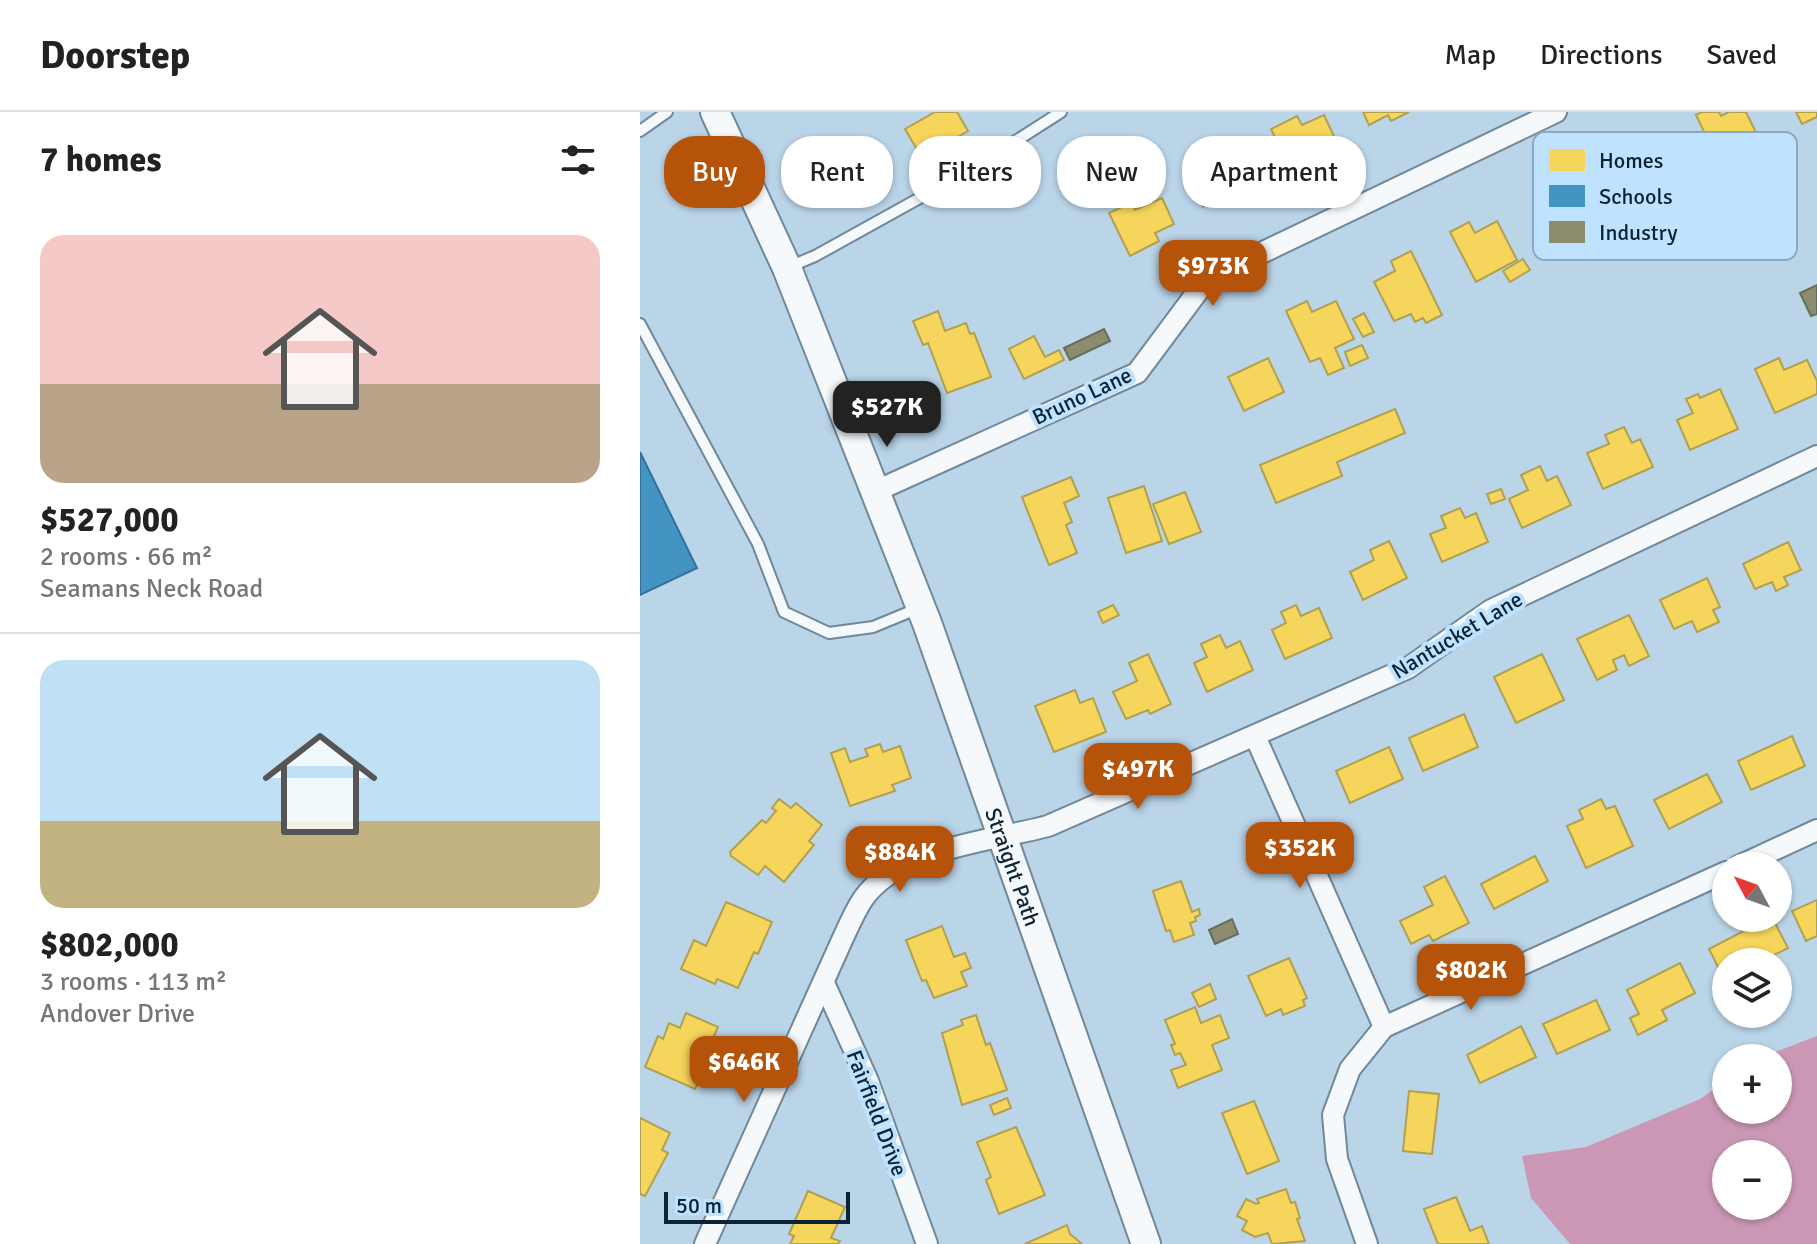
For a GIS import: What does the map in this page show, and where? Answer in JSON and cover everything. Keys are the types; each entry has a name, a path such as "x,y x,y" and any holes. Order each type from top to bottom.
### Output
{"main road":[{"name":"Straight Path","path":"715,112 787,268 921,608 1146,1244"}],"street":[{"name":"Bruno Lane","path":"876,491 1137,373 1207,279 1556,112"},
{"name":"Nantucket Lane","path":"1004,838 1048,826 1408,668 1491,610 1817,456"},
{"path":"1255,736 1384,1027"},
{"path":"1769,852 1817,830"},
{"path":"705,1244 863,898 893,870 953,847 1004,838"},
{"path":"1367,1244 1337,1159 1333,1115 1350,1069 1384,1027 1712,878"},
{"name":"Fairfield Drive","path":"824,983 868,1081 927,1244"}],"lane":[{"path":"640,131 667,112"},
{"path":"787,268 815,256 972,169 1061,112"},
{"path":"640,324 758,544 784,612 829,633 873,627 921,608"}],"shaded area":[{"path":"1817,1036 1817,1244 1570,1244 1531,1198 1522,1156 1586,1147 1700,1099 1712,1091 1712,1124 1792,1124 1792,1046"}],"building: Homes":[{"path":"935,112 957,112 968,131 959,136 909,136 905,129"},
{"path":"1363,112 1409,112 1391,121 1388,115 1369,125"},
{"path":"1702,112 1719,112 1721,116 1729,112 1746,112 1756,132 1704,132 1696,115"},
{"path":"1796,112 1817,112 1817,117 1802,124"},
{"path":"1324,115 1334,136 1274,136 1271,129 1297,116 1302,125"},
{"path":"1166,207 1174,224 1155,233 1159,241 1130,256 1109,213 1119,208 1135,210"},
{"path":"1497,221 1517,260 1476,282 1450,232 1469,222 1475,233"},
{"path":"1411,251 1442,315 1426,323 1423,318 1415,322 1411,314 1394,321 1374,282 1395,271 1391,261"},
{"path":"1523,259 1530,270 1510,282 1503,271"},
{"path":"1307,301 1312,312 1336,301 1354,339 1335,348 1344,368 1328,375 1320,358 1310,362 1286,311"},
{"path":"938,311 945,331 966,323 970,334 974,333 991,377 947,393 928,343 923,345 913,321"},
{"path":"1364,313 1374,332 1363,337 1353,319"},
{"path":"1034,336 1045,357 1059,350 1064,360 1024,379 1009,349"},
{"path":"1362,345 1368,358 1350,366 1345,352"},
{"path":"1268,358 1284,392 1244,411 1228,377"},
{"path":"1779,358 1784,370 1807,360 1817,381 1817,394 1775,413 1755,369"},
{"path":"1720,389 1738,429 1690,450 1677,420 1693,413 1686,399 1698,394 1700,398"},
{"path":"1395,409 1405,433 1337,462 1342,476 1276,503 1260,465"},
{"path":"1624,427 1632,443 1640,439 1653,467 1603,489 1587,453 1609,444 1605,435"},
{"path":"1540,466 1547,481 1557,476 1571,505 1522,528 1509,499 1528,490 1521,475"},
{"path":"1071,477 1079,496 1064,503 1072,522 1066,525 1077,553 1049,565 1022,497"},
{"path":"1144,486 1162,541 1126,553 1108,498"},
{"path":"1501,489 1505,499 1491,504 1487,494"},
{"path":"1185,492 1201,532 1169,544 1153,504"},
{"path":"1460,508 1465,518 1476,513 1488,542 1442,562 1430,534 1446,528 1441,516"},
{"path":"1389,541 1407,578 1363,600 1350,572 1374,560 1370,550"},
{"path":"1788,542 1801,570 1784,577 1788,585 1776,591 1772,582 1755,589 1743,564"},
{"path":"1707,578 1720,607 1713,610 1719,622 1697,632 1692,621 1674,629 1660,600"},
{"path":"1113,605 1119,615 1103,623 1098,612"},
{"path":"1296,605 1301,616 1319,608 1332,638 1285,659 1272,630 1286,623 1281,612"},
{"path":"1629,615 1649,656 1629,666 1624,655 1613,660 1617,670 1597,680 1577,639"},
{"path":"1220,635 1226,648 1240,641 1253,670 1207,692 1194,663 1207,657 1201,644"},
{"path":"1148,654 1171,704 1150,714 1148,710 1126,719 1113,692 1137,681 1129,663"},
{"path":"1542,654 1564,700 1516,723 1494,677"},
{"path":"1075,690 1080,703 1093,698 1106,732 1054,752 1035,706"},
{"path":"1464,714 1478,747 1423,771 1409,738"},
{"path":"1792,736 1805,766 1751,790 1738,761"},
{"path":"880,744 883,752 900,746 911,778 892,785 895,791 850,806 831,753 845,748 850,762 868,756 865,749"},
{"path":"1389,747 1403,779 1350,803 1336,771"},
{"path":"1707,774 1722,802 1669,829 1654,800"},
{"path":"779,799 791,808 796,803 822,825 809,841 814,845 784,882 765,866 758,875 731,856 730,852 762,820 766,823 776,811 772,808"},
{"path":"1601,799 1606,809 1615,806 1633,846 1586,868 1567,826 1583,819 1579,810"},
{"path":"1535,856 1548,881 1494,909 1481,884"},
{"path":"1445,876 1469,923 1433,941 1429,935 1411,944 1400,921 1433,905 1424,887"},
{"path":"1181,881 1192,912 1199,909 1200,915 1190,923 1194,935 1174,942 1170,930 1166,931 1153,891"},
{"path":"1817,900 1817,936 1806,941 1792,911"},
{"path":"726,902 772,922 738,988 717,979 715,984 681,969 694,940 706,946"},
{"path":"942,926 954,957 965,953 971,968 961,972 967,986 934,998 926,980 922,981 906,940"},
{"path":"1742,932 1780,932 1788,948 1712,948 1712,955 1709,949"},
{"path":"1289,958 1307,998 1303,1000 1305,1006 1283,1015 1281,1009 1266,1016 1248,976"},
{"path":"1680,963 1695,993 1662,1010 1667,1020 1638,1035 1630,1018 1639,1014 1627,990"},
{"path":"1210,984 1216,999 1199,1007 1192,993"},
{"path":"1596,1000 1610,1030 1557,1054 1543,1024"},
{"path":"1195,1007 1201,1023 1220,1015 1229,1038 1212,1045 1222,1070 1178,1088 1171,1070 1186,1065 1180,1053 1175,1055 1171,1045 1175,1044 1165,1020"},
{"path":"686,1013 718,1027 710,1045 714,1047 695,1089 645,1067 658,1036 663,1039 669,1023 680,1028"},
{"path":"976,1015 1007,1090 962,1105 942,1033 963,1025 961,1020"},
{"path":"1521,1026 1536,1057 1480,1083 1467,1055"},
{"path":"1409,1091 1439,1094 1432,1154 1403,1151"},
{"path":"1007,1098 1011,1108 994,1115 990,1105"},
{"path":"1254,1101 1279,1161 1247,1174 1222,1113"},
{"path":"640,1118 670,1133 662,1150 668,1153 645,1196 640,1194"},
{"path":"1016,1127 1045,1195 999,1214 986,1180 991,1177 977,1142"},
{"path":"1286,1189 1291,1203 1295,1202 1305,1241 1272,1244 1268,1233 1255,1237 1242,1230 1247,1221 1237,1216 1246,1199 1256,1204 1259,1203 1257,1199"},
{"path":"808,1191 845,1207 831,1238 840,1241 838,1244 790,1244 794,1236 789,1234"},
{"path":"1456,1197 1470,1231 1482,1226 1489,1244 1438,1244 1424,1209"},
{"path":"1067,1225 1070,1234 1082,1244 1025,1244"}],"building: Schools":[{"path":"640,452 697,568 640,595"}],"building: Industry":[{"path":"1817,285 1817,314 1811,316 1800,293"},
{"path":"1104,329 1110,341 1070,360 1064,348"},
{"path":"1232,919 1238,934 1215,944 1209,930"}]}
